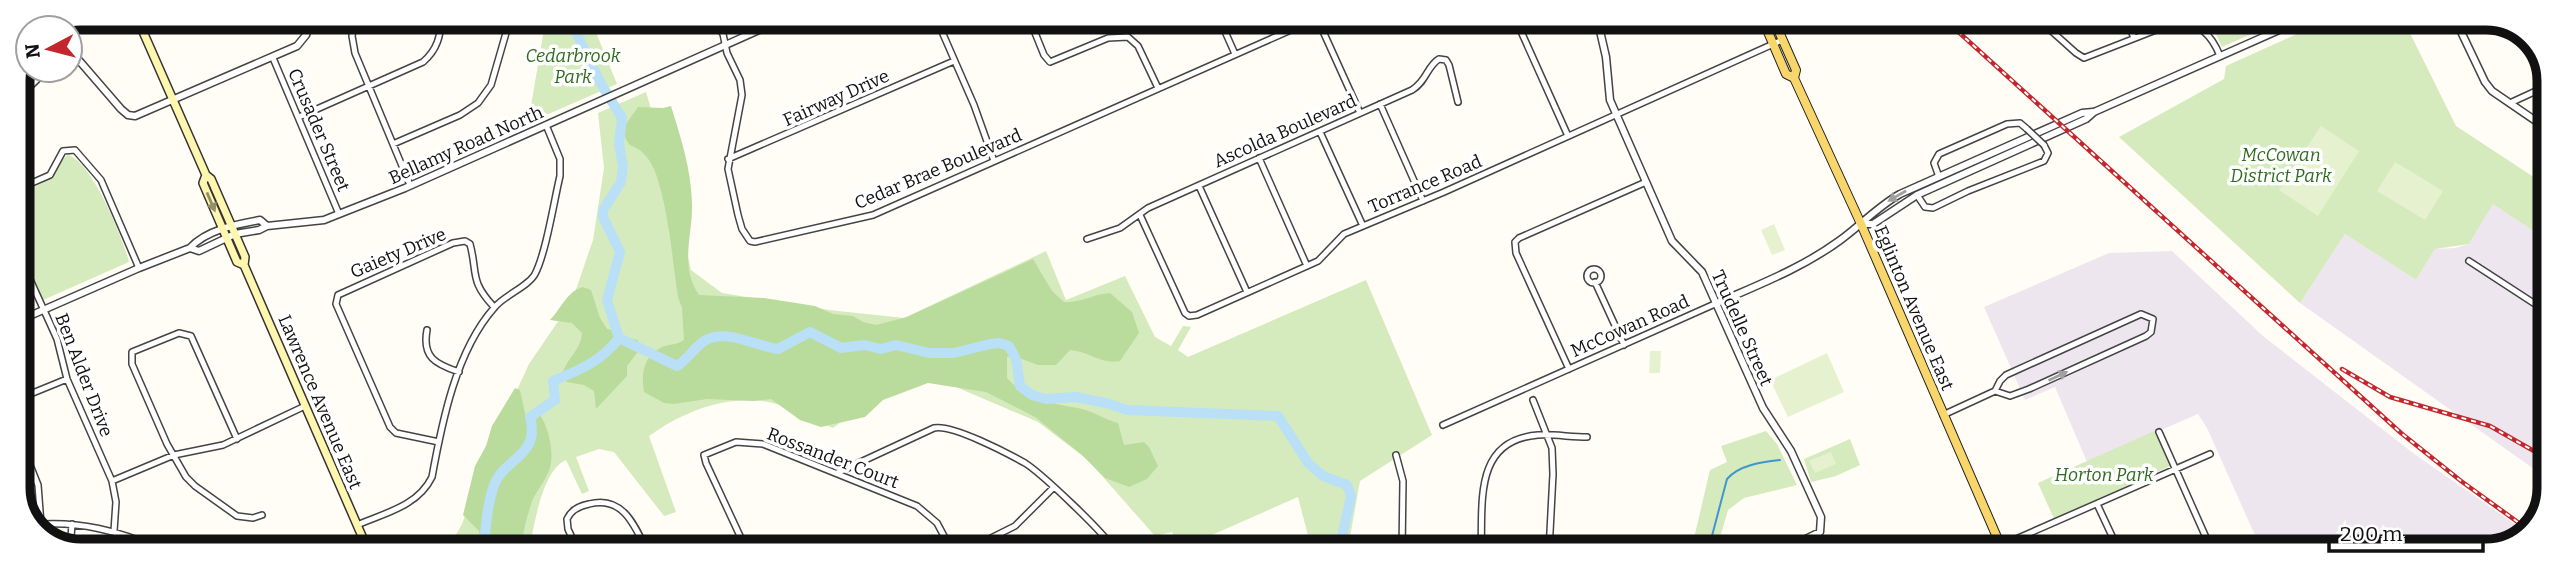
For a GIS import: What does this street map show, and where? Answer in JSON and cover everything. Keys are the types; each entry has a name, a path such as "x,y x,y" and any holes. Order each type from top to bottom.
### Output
{"main road":[{"name":"Lawrence Avenue East","path":"143,30 245,257 244,265 363,539"},
{"name":"Eglinton Avenue East","path":"1766,30 1786,74 1794,78"},
{"name":"Eglinton Avenue East","path":"1778,30 1796,70 1794,78 1998,539"},
{"name":"Lawrence Avenue East","path":"206,175 203,183 237,262 244,265"}],"street":[{"path":"84,66 128,115 144,113 297,46 308,30"},
{"path":"354,30 353,45 410,185"},
{"path":"299,117 413,67 429,56 440,38 441,30"},
{"path":"393,144 460,115 478,103 491,85 506,30"},
{"name":"Cedar Brae Boulevard","path":"720,30 740,80 743,95 728,159 738,215 748,238 755,242 862,219 1290,30"},
{"name":"Bellamy Road North","path":"190,248 199,251 235,234 267,226 324,220 340,214 759,30"},
{"path":"941,30 995,161"},
{"path":"1034,30 1044,55 1050,62 1108,38 1128,37 1138,46 1158,88"},
{"path":"1224,30 1235,54"},
{"path":"1322,30 1360,113"},
{"path":"1520,30 1568,136"},
{"name":"Trudelle Street","path":"1600,30 1606,57 1607,93 1672,240 1680,251 1700,268 1763,408 1791,451 1822,521 1820,532 1807,539"},
{"path":"2050,30 2084,58 2156,30"},
{"path":"2131,30 2134,38"},
{"path":"2200,30 2210,35 2220,56"},
{"name":"McCowan Road","path":"1861,225 1873,224 1917,195 2086,119 2094,112 2279,30"},
{"path":"2460,30 2484,82 2537,122"},
{"name":"Torrance Road","path":"1140,215 1182,307 1189,316 1197,315 1307,266 1323,257 1344,234 1782,40"},
{"name":"Crusader Street","path":"273,58 340,214"},
{"name":"Ascolda Boulevard","path":"1087,239 1121,228 1148,208 1419,86 1439,59 1446,60 1449,65 1458,102"},
{"name":"Fairway Drive","path":"728,159 954,61"},
{"path":"2510,103 2537,91"},
{"path":"1380,104 1423,201"},
{"name":"McCowan Road","path":"1443,425 1787,272 1838,242 1890,200 2082,113 2094,112"},
{"path":"1917,195 1924,207 1933,208 2044,161 2048,153 2044,145 2020,123 2007,124 1939,154 1934,163 1939,177"},
{"path":"357,525 413,501 421,494 432,477 458,372 475,337 494,307 534,277 560,176 561,159 546,125"},
{"path":"1320,132 1363,226"},
{"path":"30,184 50,175 63,151 75,150 101,180 139,268"},
{"path":"1259,158 1307,266"},
{"path":"1569,369 1516,253 1515,242 1646,182"},
{"path":"1199,186 1247,292"},
{"name":"Bellamy Road North","path":"30,316 190,248 196,242 231,225 260,220 267,226"},
{"name":"Gaiety Drive","path":"439,442 396,433 390,427 336,304 338,295 453,243 465,241 471,244 474,277 481,293 494,307"},
{"path":"2469,261 2537,305"},
{"name":"Ben Alder Drive","path":"30,280 60,345 66,379 112,481 116,502 114,531"},
{"path":"1595,282 1624,345"},
{"path":"1943,415 1995,391 2006,374 2141,314 2152,317 2154,325 2146,335 2029,389 2010,396 1995,391"},
{"path":"427,330 426,349 432,360 458,372"},
{"path":"237,439 194,340 188,333 179,333 132,352 130,357 186,477 212,500 237,516 253,518 262,515"},
{"path":"30,394 66,379"},
{"path":"1533,400 1549,436 1553,460 1550,539"},
{"path":"112,481 174,455 237,439 305,406"},
{"path":"836,473 934,428 945,427 1026,464 1107,539"},
{"path":"2159,432 2208,539"},
{"path":"1482,539 1485,478 1490,462 1514,441 1540,435 1587,438"},
{"name":"Rossander Court","path":"741,539 706,463 705,455 736,442 763,444 917,506 937,523 947,539"},
{"path":"2023,539 2210,454"},
{"path":"1396,455 1403,481 1402,539"},
{"path":"30,465 38,485 41,520"},
{"path":"989,539 1015,526 1054,488"},
{"path":"573,539 567,523 570,512 588,504 608,503 617,506 630,517 641,539"},
{"path":"2097,503 2114,539"},
{"path":"44,524 72,524 114,531 132,539"},
{"path":"71,538 72,524"}],"shaded area":[{"path":"2493,203 2537,233 2537,471 2300,303 2345,234 2416,280 2435,249 2469,244"},
{"path":"2172,251 2263,336 2413,453 2519,527 2503,537 2493,539 2257,539 2207,428 2198,414 2087,462 2055,387 2025,400 1984,307 2109,253"}],"green space":[{"name":"Cedarbrook Park","path":"544,30 595,30 617,84 528,123"},
{"path":"2209,30 2260,30 2222,47 2216,34"},
{"name":"McCowan District Park","path":"2306,30 2408,30 2456,126 2537,179 2537,233 2493,204 2469,244 2435,249 2416,280 2345,234 2300,303 2119,137 2224,79 2226,66"},
{"path":"646,92 666,160 691,270 722,293 829,310 904,318 1046,251 1066,300 1125,276 1155,337 1171,346 1183,326 1191,327 1178,350 1188,357 1366,280 1432,435 1360,481 1350,539 1309,539 1298,497 1203,539 1175,539 1172,532 1155,536 1088,460 1038,422 935,378 878,394 833,428 796,411 766,402 730,401 696,410 649,436 676,512 664,516 614,452 599,449 576,457 589,491 582,494 566,460 551,475 540,500 532,539 454,539 462,524 488,453 529,364 572,301 593,240 604,168 598,113"},
{"path":"671,106 690,178 692,215 688,261 693,284 699,295 764,298 815,306 833,314 853,316 876,325 907,317 1033,259 1052,291 1064,302 1110,293 1132,312 1139,333 1120,361 1107,361 1070,350 1056,365 1038,365 1014,356 1007,357 1007,378 1033,397 1086,410 1118,423 1124,445 1144,442 1158,466 1147,479 1129,487 1105,478 1082,455 1035,417 986,392 928,383 883,400 865,417 821,427 800,420 771,399 707,399 674,404 664,403 644,392 643,372 647,361 662,347 684,340 682,308 656,174 645,155 629,144 623,128 638,107"},
{"path":"2321,126 2359,151 2318,216 2279,190"},
{"path":"68,155 87,171 114,220 129,262 43,300 30,271 30,190 51,177"},
{"path":"2395,162 2443,191 2425,220 2377,191"},
{"path":"1774,224 1785,250 1772,255 1761,230"},
{"path":"583,287 591,290 600,318 607,329 620,336 638,340 640,349 627,366 627,376 596,409 594,391 584,385 567,382 562,376 579,345 582,333 572,323 550,320 568,296"},
{"path":"1650,351 1661,351 1660,373 1649,373"},
{"path":"1827,353 1844,392 1788,417 1770,380"},
{"path":"515,388 520,390 530,425 540,415 549,435 550,467 532,501 523,539 480,539 479,531 463,515 475,466 486,446 492,426"},
{"path":"1766,431 1777,444 1797,485 1744,498 1728,510 1720,539 1694,539 1710,470 1727,462 1721,446"},
{"name":"Horton Park","path":"2154,431 2170,466 2054,519 2038,483"},
{"path":"1850,439 1860,465 1836,476 1811,482 1804,459"},
{"path":"1831,452 1836,464 1815,473 1809,461"}],"waterway":[{"path":"575,30 601,84 622,118 619,144 623,166 621,182 603,210 603,217 620,252 607,300 619,338"},
{"path":"619,338 677,366 706,340 723,336 778,349 810,332 841,348 864,345 881,349 896,345 929,353 954,353 999,343 1009,346 1016,359 1020,386 1032,395 1046,399 1075,397 1127,410 1278,416 1308,463 1323,476 1347,485 1351,496 1342,539"},
{"path":"485,539 494,485 505,468 526,449 532,430 530,417 555,400 553,381 598,359 619,338"},
{"path":"1711,539 1727,479 1744,467 1780,460"}],"railway":[{"path":"1956,30 2401,433 2522,525"},
{"path":"2342,369 2390,397 2490,426 2537,453"}]}
